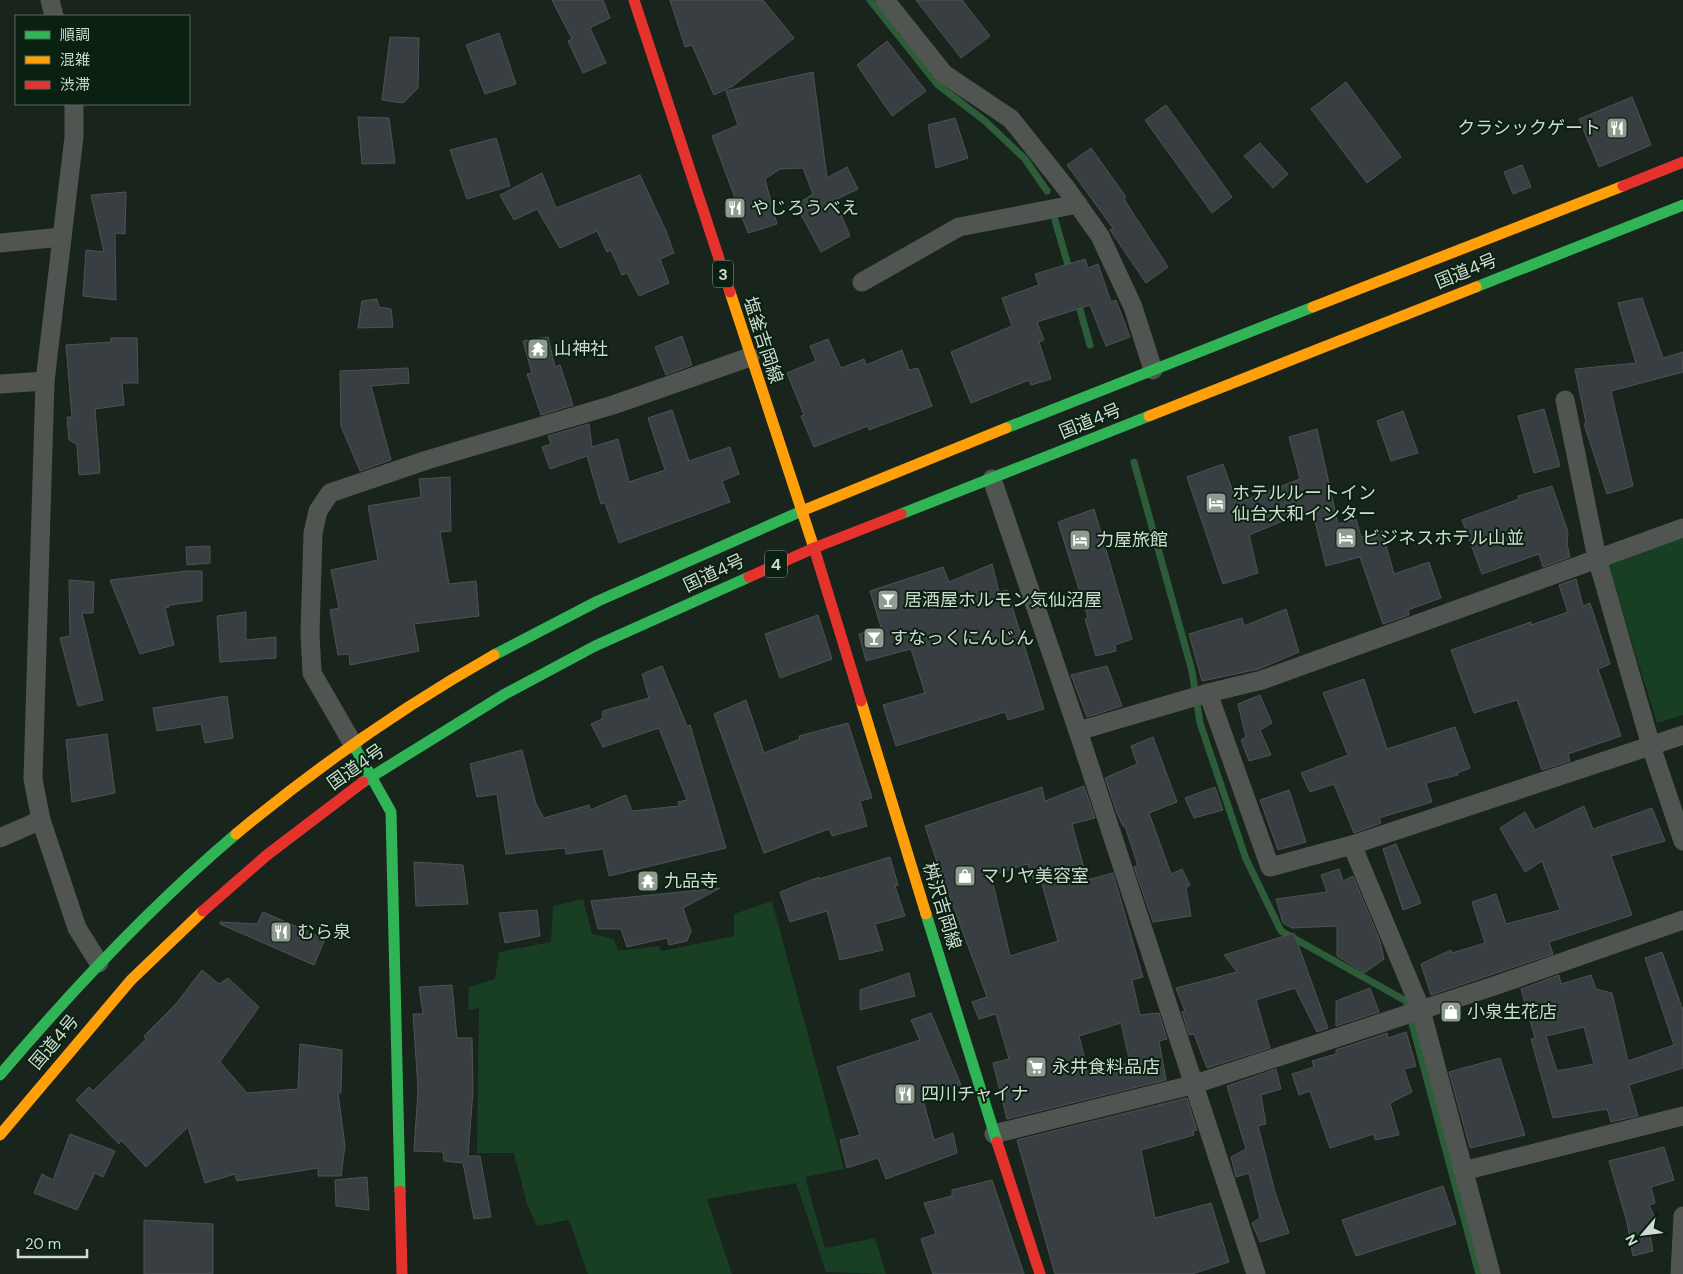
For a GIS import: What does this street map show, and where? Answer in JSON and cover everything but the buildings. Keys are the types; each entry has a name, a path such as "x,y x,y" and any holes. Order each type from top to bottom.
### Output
{"main road":[{"name":"塩釜吉岡線","path":"634,0 814,548"},
{"name":"国道4号","path":"0,1074 43,1022 99,964 155,908 238,834 297,785 382,723 462,673 553,624 668,569 801,512 1153,370 1683,162"},
{"name":"国道4号","path":"0,1135 13,1116 131,980 218,897 267,855 371,776 505,694 595,646 814,548 1683,205"},
{"name":"桝沢吉岡線","path":"814,548 994,1134 1040,1274"},
{"path":"353,744 391,812 402,1274"}],"street":[{"path":"50,0 54,15"},
{"path":"885,0 944,74 1011,119 1078,204 1100,236 1133,307 1153,370"},
{"path":"74,105 74,137 44,380 33,779 41,820 77,928 99,964"},
{"path":"862,282 959,227 1078,204"},
{"path":"0,243 62,237"},
{"path":"353,744 312,673 310,634 313,533 318,511 330,493 427,460 612,405 750,357"},
{"path":"0,384 44,380"},
{"path":"1564,400 1597,558 1651,746 1683,841"},
{"path":"992,479 1078,731 1192,1085 1256,1274"},
{"path":"1078,731 1207,693 1262,680 1683,528"},
{"path":"1207,693 1270,867 1352,845 1683,735"},
{"path":"0,838 41,820"},
{"path":"1352,845 1420,1010 1491,1274"},
{"path":"994,1134 1192,1085 1395,1019 1683,920"},
{"path":"1463,1171 1683,1116"},
{"path":"1680,1274 1683,1216"}],"green space":[{"path":"1683,538 1683,715 1657,723 1607,562"},
{"path":"583,899 592,934 614,939 618,951 659,946 662,951 734,936 734,914 772,901 844,1169 805,1177 825,1248 875,1238 886,1274 826,1272 796,1183 707,1199 732,1274 588,1274 569,1220 537,1226 527,1204 514,1153 477,1153 479,1008 468,1010 469,987 495,979 499,952 551,942 553,906"}],"waterway":[{"path":"870,0 938,85 985,121 1025,159 1047,191"},
{"path":"1055,220 1070,272"},
{"path":"1077,299 1090,345"},
{"path":"1134,462 1192,671 1200,723 1246,859 1281,931 1406,1001 1479,1274"}],"traffic: fast":[{"path":"1476,287 1683,205"},
{"path":"1006,428 1313,307"},
{"path":"901,514 1149,416"},
{"path":"494,655 598,601 804,510"},
{"path":"363,782 505,694 595,646 749,577"},
{"path":"353,744 391,812 400,1191"},
{"path":"0,1075 113,950 173,890 236,834"},
{"path":"926,914 997,1142"}],"traffic: slow":[{"path":"1313,307 1623,186"},
{"path":"1149,416 1476,287"},
{"path":"730,292 814,548"},
{"path":"804,510 1006,428"},
{"path":"236,834 361,739 426,695 494,655"},
{"path":"861,701 926,914"},
{"path":"0,1135 131,980 203,911"}],"traffic: jam":[{"path":"634,0 730,292"},
{"path":"1623,186 1683,162"},
{"path":"749,577 814,548 901,514"},
{"path":"814,548 861,701"},
{"path":"203,911 267,855 363,782"},
{"path":"997,1142 1040,1274"},
{"path":"400,1191 402,1274"}],"place":[{"name":"クラシックゲート","path":"1617,128"},
{"name":"やじろうべえ","path":"735,208"},
{"name":"山神社","path":"538,349"},
{"name":"ホテルルートイン 仙台大和インター","path":"1216,503"},
{"name":"ビジネスホテル山並","path":"1346,538"},
{"name":"力屋旅館","path":"1080,540"},
{"name":"居酒屋ホルモン気仙沼屋","path":"888,600"},
{"name":"すなっくにんじん","path":"874,638"},
{"name":"マリヤ美容室","path":"965,876"},
{"name":"九品寺","path":"648,881"},
{"name":"むら泉","path":"281,932"},
{"name":"小泉生花店","path":"1451,1012"},
{"name":"永井食料品店","path":"1036,1067"},
{"name":"四川チャイナ","path":"905,1094"}]}
